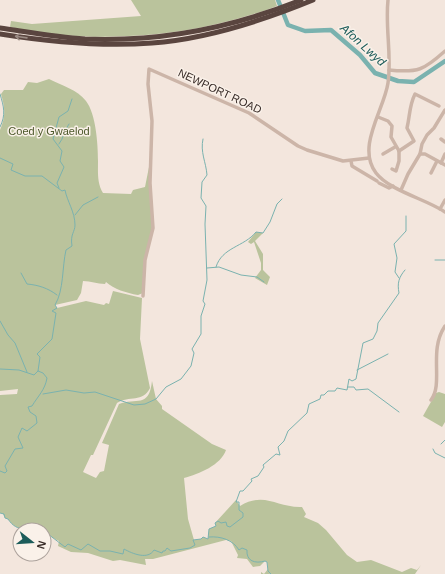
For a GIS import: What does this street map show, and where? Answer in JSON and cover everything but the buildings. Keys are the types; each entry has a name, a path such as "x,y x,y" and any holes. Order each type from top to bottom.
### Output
{"highway":[{"path":"287,8 302,0"},
{"path":"0,34 86,44 152,43 212,33 313,0"},
{"path":"0,28 85,39 150,38 181,34 237,23 279,11"}],"street":[{"path":"387,0 389,75 378,118 371,138 369,158 375,173 380,178 445,212"},
{"path":"389,70 416,71 425,68 445,51"},
{"name":"NEWPORT ROAD","path":"143,296 145,260 153,228 150,183 152,121 148,84 149,69 249,113 298,146 343,161 369,158"},
{"path":"399,151 414,141 407,128 410,114 409,106 415,94 439,106"},
{"path":"401,190 408,174 420,154 422,144 445,110"},
{"path":"378,118 388,121 392,126 391,137 399,151 399,161 396,171 392,169"},
{"path":"441,139 445,142"},
{"path":"382,154 395,146"},
{"path":"420,154 425,154 445,165"},
{"path":"431,173 445,154"},
{"path":"351,161 352,166 378,182 389,188 393,186"},
{"path":"440,209 445,200"},
{"path":"431,400 436,389 438,339 445,326"}],"green space":[{"path":"131,0 275,0 277,6 251,15 198,28 143,35 88,37 42,33 10,27 11,21 32,24 141,16"},
{"name":"Coed y Gwaelod","path":"49,79 69,88 83,97 86,101 92,113 96,130 98,146 98,178 103,193 131,194 133,190 145,187 149,167 152,228 144,264 143,293 138,295 125,292 116,289 106,282 105,284 99,284 83,281 81,293 77,300 55,305 57,308 86,301 104,305 106,303 109,304 113,291 142,298 140,339 150,388 144,396 126,399 117,403 93,455 91,455 83,472 96,478 100,472 104,471 109,445 102,443 119,404 145,399 150,390 152,381 156,399 162,406 162,409 212,444 226,450 219,460 209,468 184,478 188,519 194,540 201,539 203,537 208,539 209,529 216,526 215,523 236,500 240,506 257,500 271,501 293,507 302,507 306,514 304,517 318,523 326,530 347,555 357,562 371,560 402,572 411,568 417,570 421,565 415,574 264,574 268,569 267,562 265,561 260,566 253,567 247,559 237,558 238,555 231,541 226,540 153,559 145,559 146,565 120,560 113,561 88,553 71,552 58,546 59,541 52,537 52,522 12,522 12,524 3,514 0,513 0,395 17,394 18,389 0,391 0,130 4,112 1,94 4,90 23,90 28,82 37,83"},
{"path":"256,232 263,233 255,241 263,254 263,270 270,277 267,285 255,278 261,270 261,263 254,242 251,244 248,242"},
{"path":"439,392 445,394 445,422 442,427 423,416 436,393"}],"waterway":[{"name":"Afon Lwyd","path":"278,0 288,25 305,31 331,30 360,55 375,73 398,81 414,82 445,61"},
{"path":"0,94 4,111 0,127"},
{"path":"59,188 57,183 64,167 60,161 62,151 53,139 59,117 68,111 72,99"},
{"path":"59,144 69,124"},
{"path":"43,394 66,390 84,393 95,392 134,405 145,404 156,399 166,387 181,379 191,366 194,353 192,349 201,334 201,316 205,304 203,301 207,280 205,224 206,206 201,198 202,182 207,175 203,153 203,139"},
{"path":"0,158 13,164 11,170 25,176 42,176 62,191 65,190 75,220 72,246 66,250 60,292 55,305 57,308 52,311 56,313 52,339 37,354 40,357 38,371 43,373 47,378 41,393 32,406 28,407 30,412 36,416 37,423 27,431 22,428 18,437 23,448 15,449 5,466 7,471 5,473 0,471"},
{"path":"75,215 83,205 98,197"},
{"path":"216,267 219,260 228,251 246,241 256,232 263,233 270,222 277,204 282,199"},
{"path":"399,278 395,272 397,258 394,244 406,231 406,216"},
{"path":"435,260 445,260"},
{"path":"207,268 219,267 241,275 257,277 264,282"},
{"path":"52,537 65,547 68,544 81,550 88,544 100,551 110,551 123,554 124,549 132,553 148,555 154,550 162,553 167,548 171,551 190,548 195,545 193,540 201,539 203,537 208,539 209,529 216,526 215,523 218,521 221,523 226,522 227,526 230,527 243,517 243,513 239,510 239,502 236,502 240,491 243,491 252,481 251,479 258,476 264,467 263,465 276,454 280,455 278,447 284,441 288,431 307,413 309,404 320,399 321,395 324,395 328,391 335,391 337,388 347,390 349,379 352,381 356,379 363,343 373,339 377,331 378,323 399,293 399,280 405,270"},
{"path":"21,273 27,284 43,287 57,295"},
{"path":"0,321 8,335 15,343 27,372"},
{"path":"357,370 388,354"},
{"path":"0,369 19,370 34,375 38,371"},
{"path":"348,387 354,387 356,390 368,389 399,412"},
{"path":"441,444 445,440"},
{"path":"433,449 435,453 445,458"},
{"path":"0,513 4,514 5,518 12,524"},
{"path":"209,537 226,539 239,550 242,548 247,550 248,557 252,561 267,562 268,571 271,574"}]}
